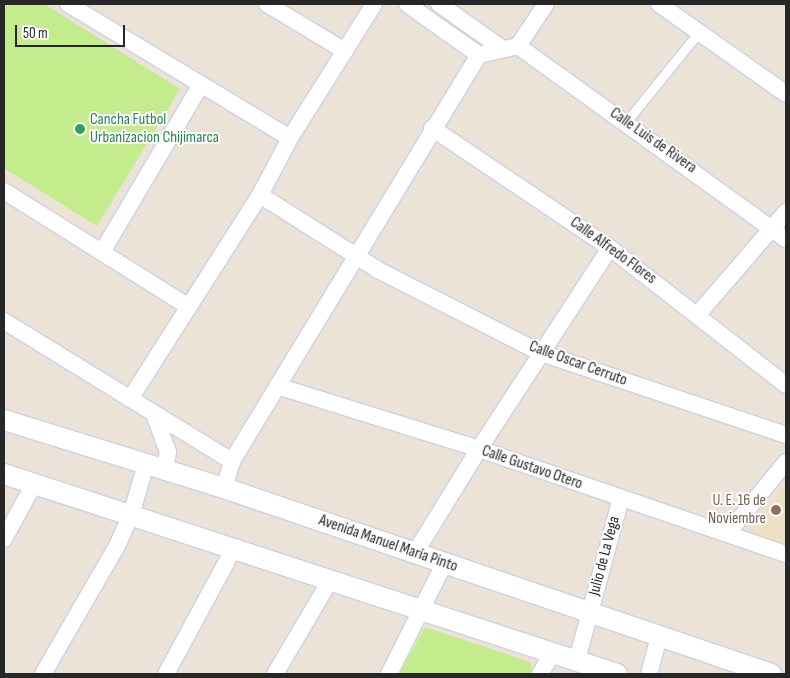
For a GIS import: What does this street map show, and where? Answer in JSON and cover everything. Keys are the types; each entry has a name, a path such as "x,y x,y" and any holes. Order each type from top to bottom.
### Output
{"street":[{"path":"68,4 200,86 290,138"},
{"path":"267,4 344,51"},
{"path":"130,399 260,195 290,138 374,4"},
{"path":"407,4 479,55"},
{"name":"Calle Luis de Rivera","path":"439,4 511,47 626,122 774,227 786,239"},
{"path":"224,488 232,461 354,256 479,55 511,47 546,4"},
{"path":"659,4 786,94"},
{"path":"102,252 200,86"},
{"name":"Calle Alfredo Flores","path":"432,128 610,248 698,314 786,385"},
{"path":"4,192 189,307"},
{"name":"Calle Oscar Cerruto","path":"260,195 354,256 541,353 786,435"},
{"path":"698,314 786,212"},
{"path":"415,553 479,449 610,248"},
{"path":"4,321 232,461"},
{"name":"Calle Gustavo Otero","path":"277,386 479,449 786,554"},
{"path":"154,414 168,452 165,470"},
{"name":"Avenida Manuel María Pinto","path":"4,420 224,488 771,674"},
{"path":"728,533 786,462"},
{"path":"43,674 117,546 131,515 146,464"},
{"path":"4,474 617,674"},
{"path":"4,539 34,484"},
{"name":"Julio de La Vega","path":"577,660 621,498"},
{"path":"166,674 234,548"},
{"path":"389,674 424,610 444,564"},
{"path":"275,674 331,580"},
{"path":"649,674 659,636"},
{"path":"540,674 553,652"}],"lane":[{"path":"626,122 699,32"}],"shaded area":[{"name":"U. E. 16 de Noviembre","path":"786,485 786,549 744,534"}],"green space":[{"name":"Cancha Futbol Urbanizacion Chijimarca","path":"4,4 44,4 180,89 97,226 4,168"},
{"path":"425,627 530,662 532,671 530,674 399,674"}],"place":[{"name":"Cancha Futbol Urbanizacion Chijimarca","path":"80,129"},
{"name":"U. E. 16 de Noviembre","path":"776,510"}]}
